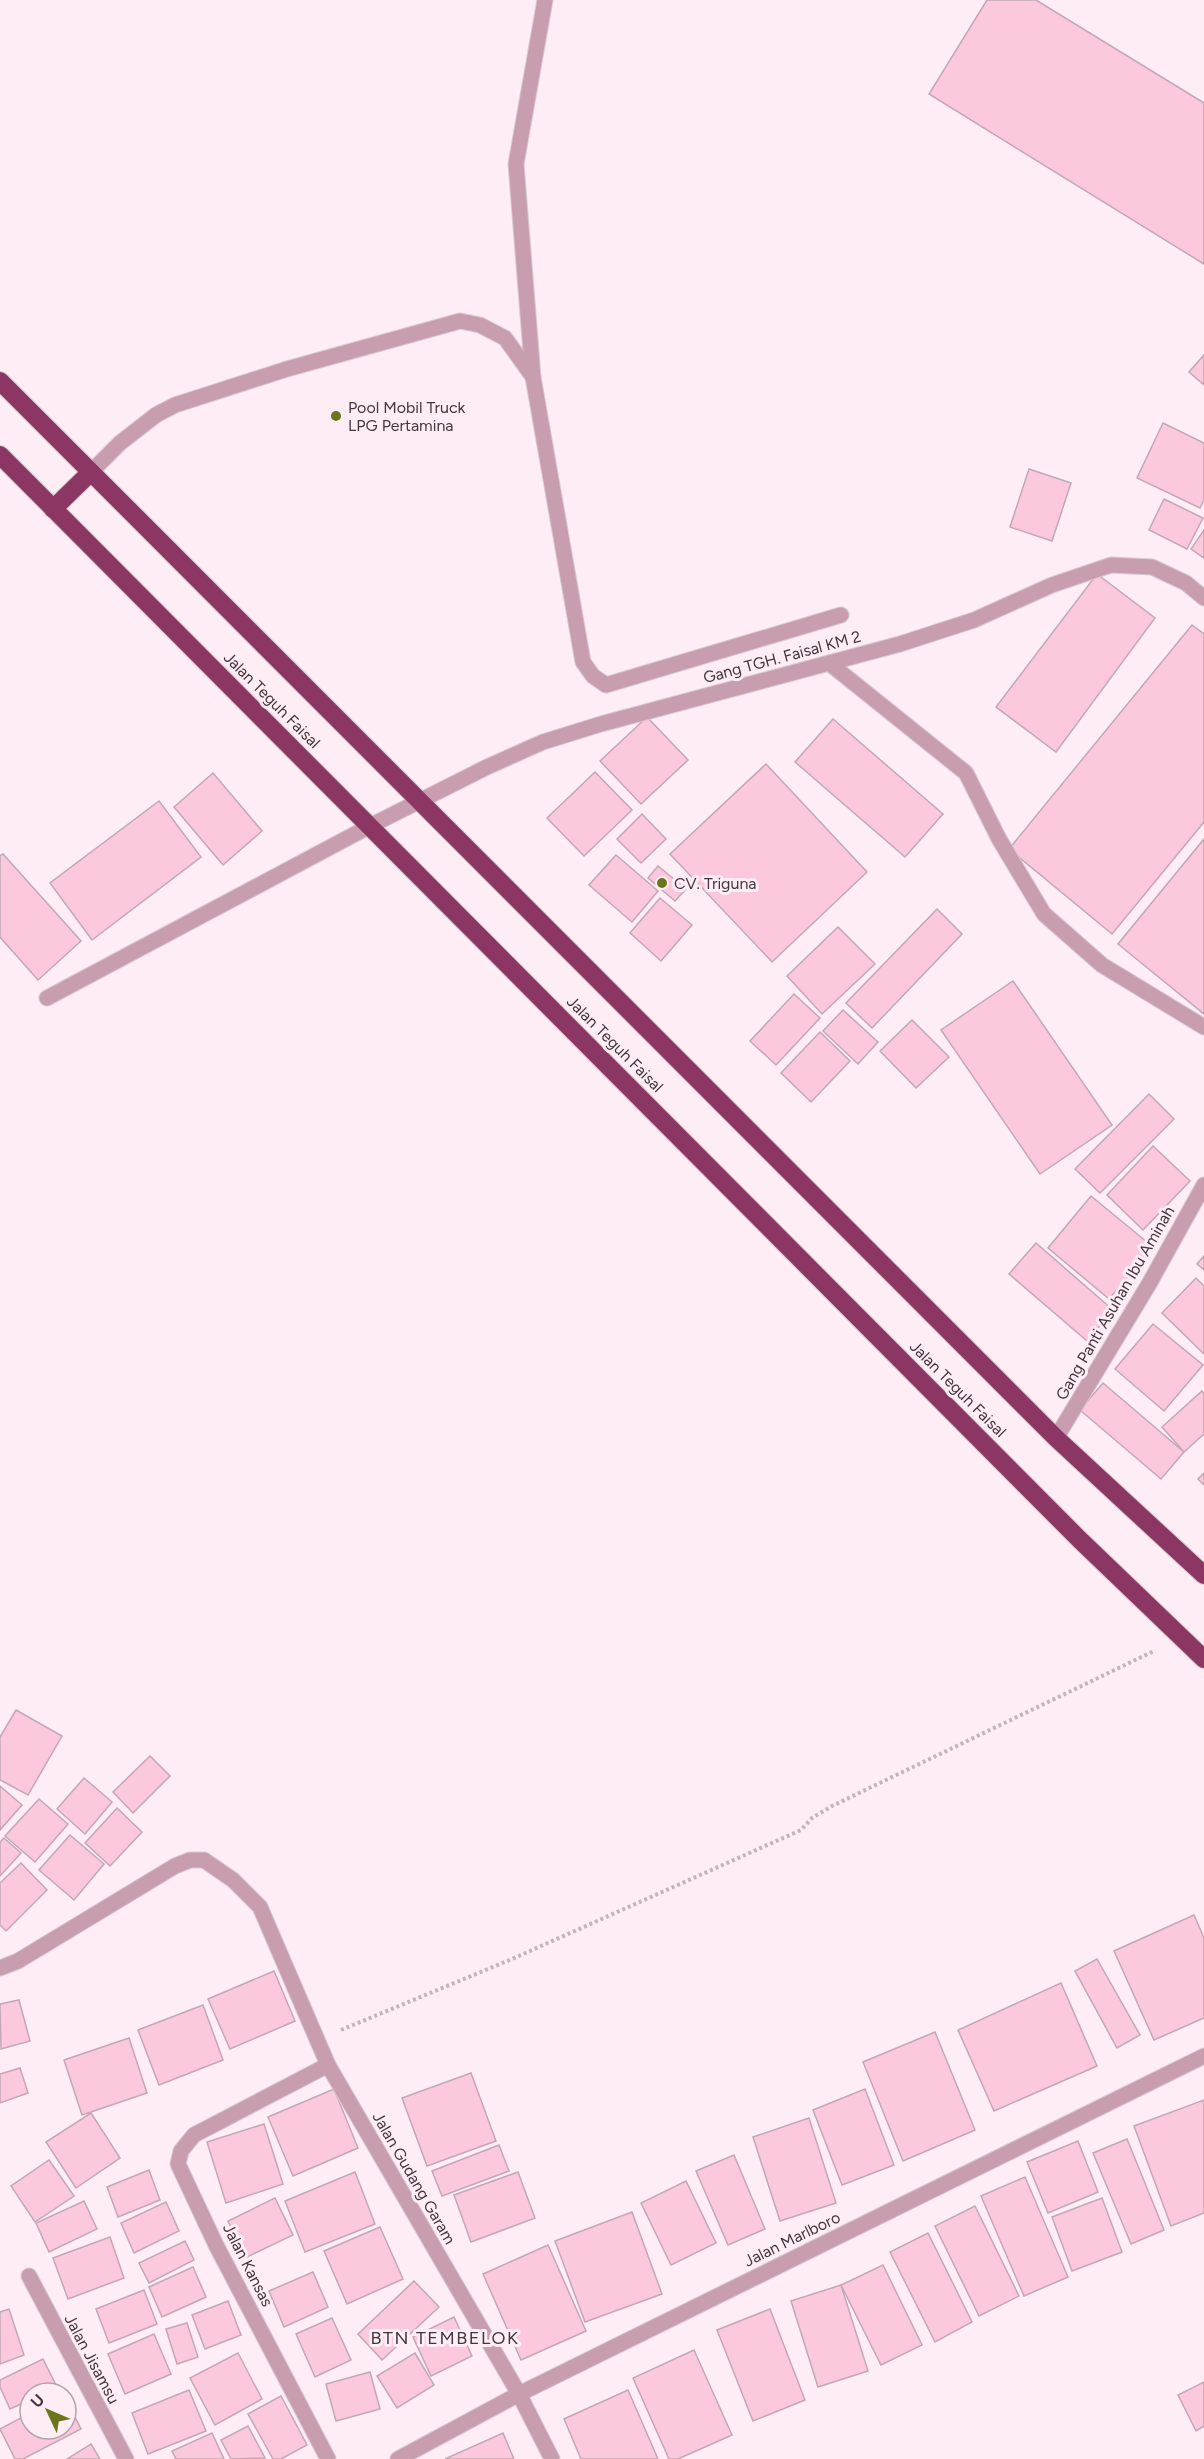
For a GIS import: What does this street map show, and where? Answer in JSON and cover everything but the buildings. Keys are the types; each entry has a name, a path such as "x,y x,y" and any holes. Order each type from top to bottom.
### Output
{"highway":[{"name":"Jalan Teguh Faisal","path":"0,381 1056,1438 1204,1575"},
{"name":"Jalan Teguh Faisal","path":"0,455 1079,1539 1204,1659"},
{"path":"53,509 91,472"}],"street":[{"path":"545,0 516,164 533,377 583,662 593,676 606,685 842,615"},
{"path":"91,472 120,443 156,415 175,405 287,369 460,321 480,325 506,338 533,377"},
{"name":"Gang TGH. Faisal KM 2","path":"47,998 418,801 524,749 571,732 829,663 974,620 1052,585 1111,565 1152,567 1186,583 1204,598"},
{"path":"829,663 966,773 999,840 1044,914 1102,965 1204,1027"},
{"name":"Gang Panti Asuhan Ibu Aminah","path":"1056,1438 1149,1284 1204,1185"},
{"name":"Jalan Gudang Garam","path":"0,1968 18,1961 175,1866 190,1860 204,1860 232,1880 260,1908 328,2065 519,2394 552,2459"},
{"name":"Jalan Marlboro","path":"398,2459 519,2394 1204,2056"},
{"name":"Jalan Kansas","path":"328,2065 187,2140 178,2164 216,2245 328,2459"},
{"name":"Jalan Jisamsu","path":"29,2276 126,2459"}],"path":[{"path":"317,2040 512,1959 801,1830 812,1818 832,1806 1182,1637"}],"place":[{"name":"Pool Mobil Truck LPG Pertamina","path":"336,416"},
{"name":"CV. Triguna","path":"662,883"}],"district":[{"name":"BTN TEMBELOK","path":"445,2338"}]}
